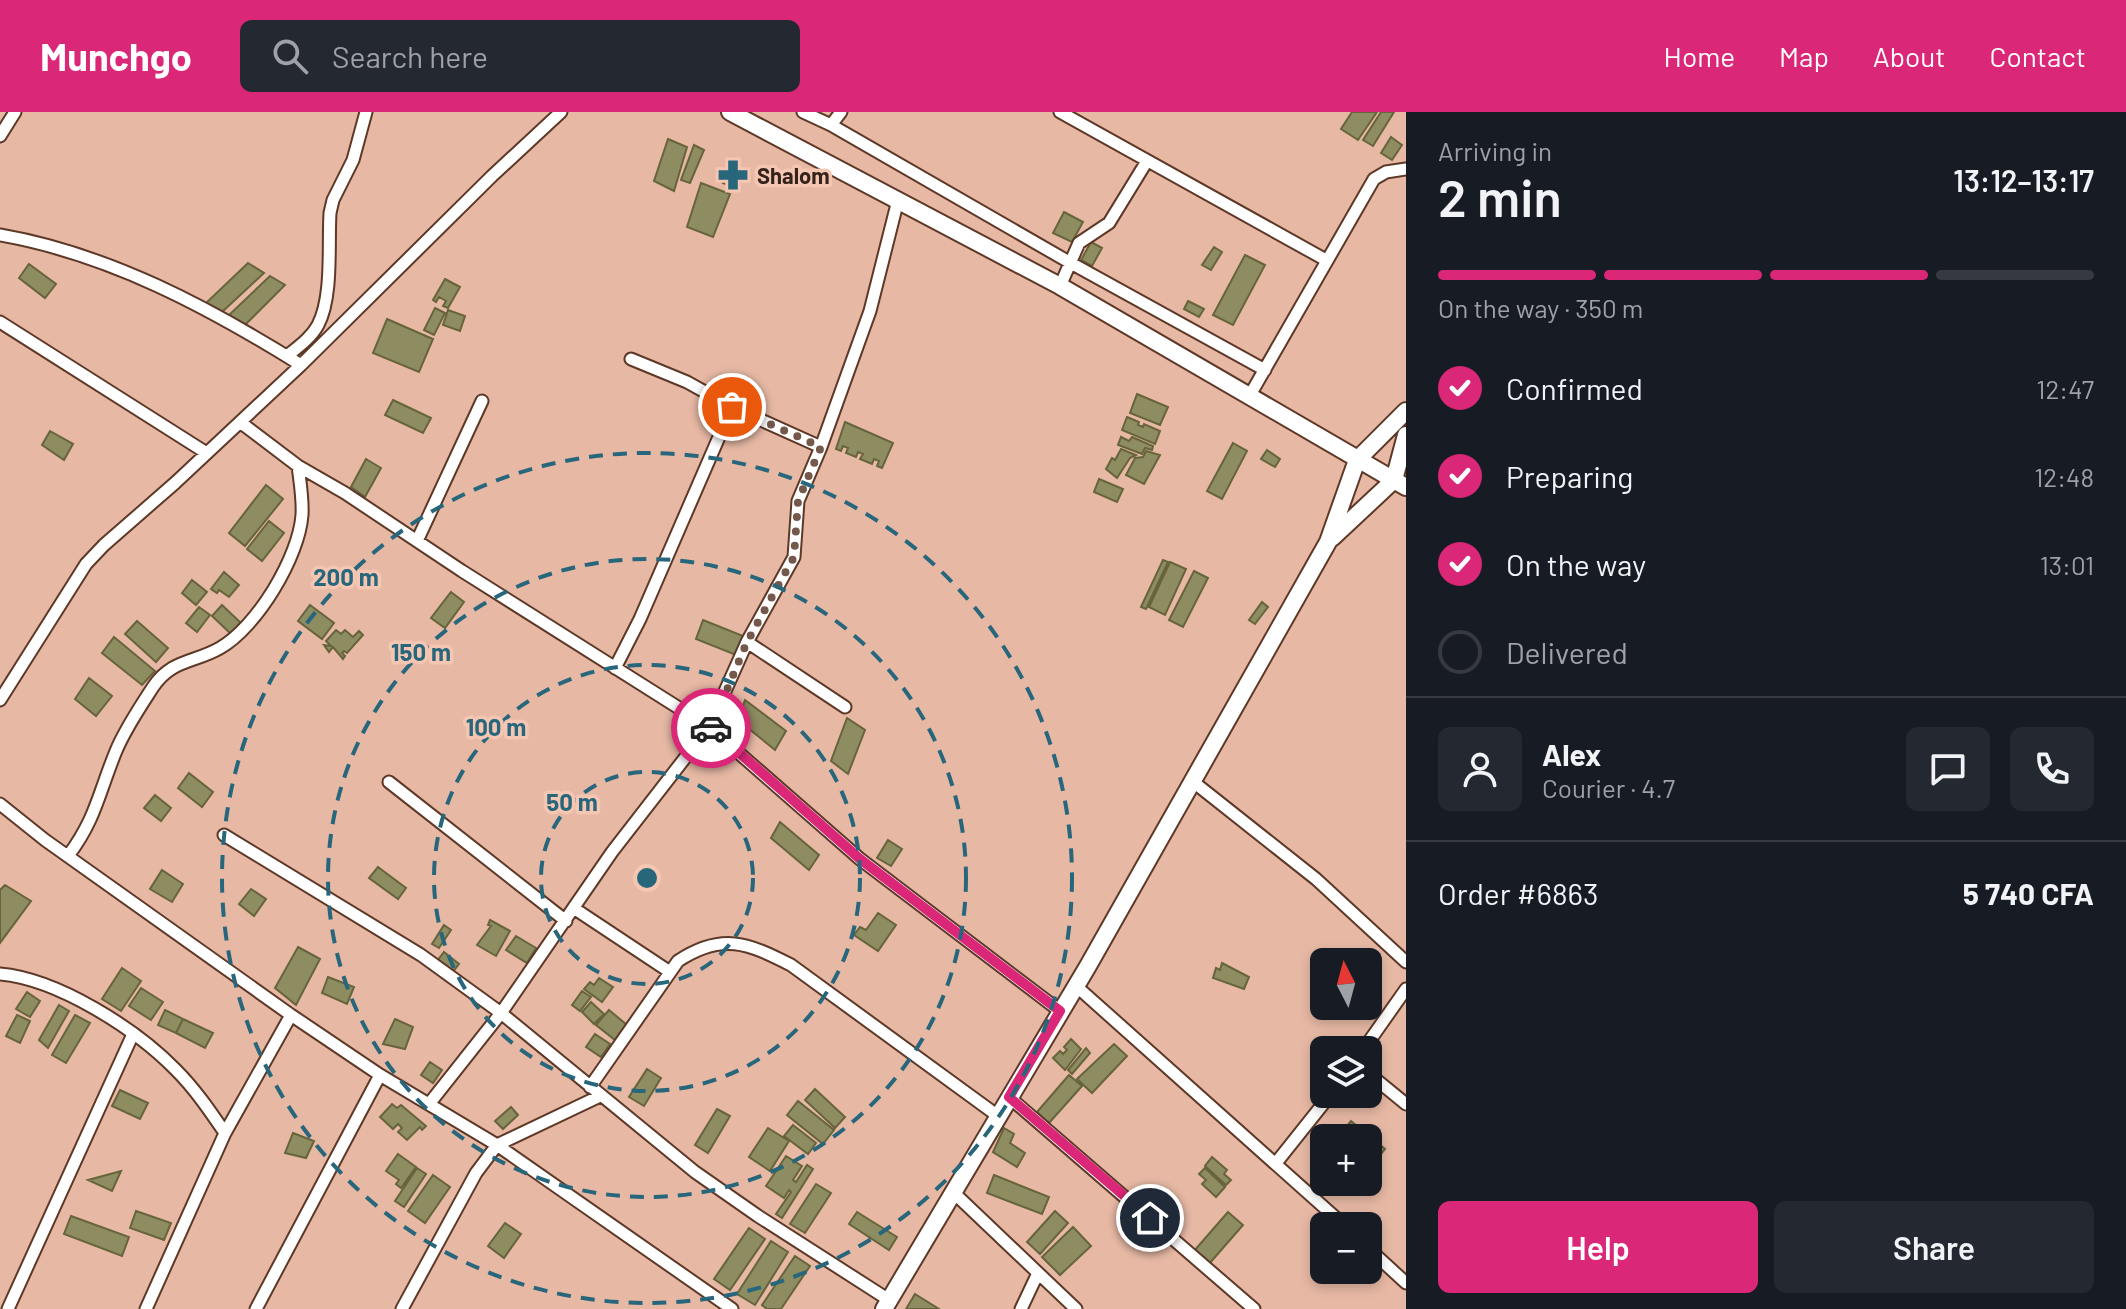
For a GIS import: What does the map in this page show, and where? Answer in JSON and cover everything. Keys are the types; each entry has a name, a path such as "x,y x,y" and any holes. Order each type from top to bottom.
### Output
{"main road":[{"path":"730,112 1060,286 1400,484"},
{"path":"886,1304 1060,1011 1328,542 1357,460 1406,411"},
{"path":"1328,542 1400,484 1406,435"}],"street":[{"path":"0,136 15,112"},
{"path":"0,700 86,564 104,545 301,365 561,112"},
{"path":"803,112 1265,370"},
{"path":"831,125 841,112"},
{"path":"1060,112 1326,260"},
{"path":"287,356 307,339 318,324 325,304 333,200 353,160 361,113"},
{"path":"1060,286 1079,243 1109,223 1147,161"},
{"path":"1250,395 1374,179 1386,172 1406,169"},
{"path":"429,1104 501,1013 612,852 709,727 747,642 794,557 798,501 870,311 898,200"},
{"path":"0,235 67,251 161,287 240,327 301,365"},
{"path":"0,322 205,452"},
{"path":"631,359 687,382 732,407 821,447"},
{"path":"417,541 482,401"},
{"path":"615,668 640,619 732,407"},
{"path":"240,422 298,466 355,499 709,727 860,859 1060,1011"},
{"path":"68,856 82,838 96,810 117,748 162,675 175,665 231,641 261,607 276,582 299,532 302,515 298,466"},
{"path":"747,642 845,707"},
{"path":"1191,780 1316,879 1406,962"},
{"path":"389,782 566,921"},
{"path":"0,804 291,1015 380,1075 497,1145 732,1309"},
{"path":"224,835 411,948 501,1013 686,1165 886,1304"},
{"path":"575,909 670,972"},
{"path":"590,1087 678,961 690,953 721,942 740,943 791,965 998,1116"},
{"path":"0,974 37,982 82,1003 149,1045 177,1071 225,1133"},
{"path":"1075,985 1330,1212"},
{"path":"1373,1036 1406,989"},
{"path":"146,1309 225,1133 291,1015"},
{"path":"8,1309 133,1034"},
{"path":"256,1309 380,1075"},
{"path":"1382,1084 1406,1104"},
{"path":"402,1309 476,1173 497,1145 600,1096"},
{"path":"1009,1097 1254,1309"},
{"path":"1276,1163 1320,1108"},
{"path":"953,1192 1076,1309"},
{"path":"1382,1261 1406,1283"},
{"path":"1021,1309 1038,1273"}],"building":[{"path":"1352,112 1377,112 1358,140 1341,129"},
{"path":"1381,112 1394,112 1373,146 1363,140"},
{"path":"1391,137 1402,145 1392,160 1381,153"},
{"path":"668,139 687,147 674,191 654,181"},
{"path":"694,145 704,150 690,183 681,180"},
{"path":"730,166 744,172 737,189 723,183"},
{"path":"701,183 730,194 713,237 687,227"},
{"path":"1064,212 1083,222 1072,242 1053,233"},
{"path":"1091,242 1102,248 1092,266 1081,260"},
{"path":"1214,247 1222,252 1211,270 1202,265"},
{"path":"1245,255 1265,265 1233,325 1213,315"},
{"path":"248,263 264,273 221,313 206,303"},
{"path":"29,264 56,284 45,298 19,278"},
{"path":"270,276 285,285 245,325 229,315"},
{"path":"445,279 460,287 448,308 443,306 446,301 439,297 436,302 433,300"},
{"path":"1188,301 1204,309 1199,317 1184,309"},
{"path":"435,308 445,313 434,335 424,330"},
{"path":"448,310 465,316 460,331 443,325"},
{"path":"387,319 433,339 419,372 373,353"},
{"path":"1137,394 1168,407 1160,425 1130,413"},
{"path":"393,400 431,418 423,433 385,415"},
{"path":"1127,417 1139,422 1138,425 1143,427 1144,424 1160,431 1155,444 1122,430"},
{"path":"845,422 893,443 882,468 877,466 879,461 874,459 872,464 860,459 863,454 858,452 856,457 846,453 848,448 843,446 841,451 836,449"},
{"path":"50,431 73,444 64,460 42,445"},
{"path":"1121,437 1129,441 1132,437 1153,446 1152,450 1145,448 1142,454 1118,445"},
{"path":"1233,443 1247,451 1222,499 1207,491"},
{"path":"1121,449 1136,455 1130,458 1117,478 1106,469"},
{"path":"1267,450 1280,459 1275,467 1261,459"},
{"path":"1146,451 1160,455 1144,484 1126,475 1135,458 1143,457"},
{"path":"366,459 381,468 365,497 351,487"},
{"path":"1099,479 1123,489 1117,502 1094,492"},
{"path":"266,485 283,499 245,546 229,533"},
{"path":"269,521 284,533 262,561 247,549"},
{"path":"1163,560 1168,562 1146,609 1141,607"},
{"path":"1170,562 1186,569 1165,615 1149,607"},
{"path":"1194,571 1208,578 1183,627 1169,620"},
{"path":"224,572 239,585 229,597 211,589"},
{"path":"192,580 207,592 196,605 182,593"},
{"path":"451,592 464,602 445,628 431,618"},
{"path":"1262,602 1268,607 1255,624 1249,620"},
{"path":"222,605 241,623 231,634 212,616"},
{"path":"310,605 334,623 322,639 298,621"},
{"path":"199,607 210,615 197,632 186,623"},
{"path":"703,620 743,636 736,655 696,639"},
{"path":"137,621 168,648 156,662 125,634"},
{"path":"336,630 341,634 345,630 353,637 359,631 363,635 347,653 342,653 345,656 343,659 333,647 329,652 324,645 331,646 326,641"},
{"path":"114,637 155,671 142,685 102,653"},
{"path":"89,678 112,696 96,716 75,699"},
{"path":"745,700 786,731 775,750 738,720"},
{"path":"847,718 865,730 848,774 831,761"},
{"path":"189,773 213,792 202,807 178,788"},
{"path":"155,795 171,808 161,821 144,808"},
{"path":"780,822 819,855 809,870 771,838"},
{"path":"888,840 902,849 891,866 877,858"},
{"path":"378,867 406,888 398,899 369,878"},
{"path":"162,870 183,884 172,902 150,889"},
{"path":"5,885 31,901 0,943 0,890"},
{"path":"251,889 266,899 254,916 239,904"},
{"path":"878,913 896,925 878,951 854,935 860,927 866,930"},
{"path":"490,920 510,931 496,956 477,945 491,926 488,925"},
{"path":"444,925 451,930 439,948 432,944"},
{"path":"516,936 536,948 527,963 506,950"},
{"path":"298,947 320,959 296,1005 275,988"},
{"path":"444,952 459,964 453,972 437,961"},
{"path":"1222,963 1249,977 1244,989 1213,978 1216,968 1220,970"},
{"path":"122,968 141,981 121,1011 102,999"},
{"path":"328,977 354,987 347,1004 322,993"},
{"path":"599,978 613,987 602,1002 584,989 590,982 594,985"},
{"path":"141,988 163,1002 151,1020 129,1006"},
{"path":"582,991 591,997 580,1011 572,1005"},
{"path":"27,992 40,1001 30,1017 16,1009"},
{"path":"591,1002 604,1014 594,1024 582,1012"},
{"path":"59,1005 69,1011 48,1048 39,1040"},
{"path":"165,1010 183,1019 176,1033 158,1025"},
{"path":"609,1010 627,1025 615,1040 596,1025"},
{"path":"17,1015 30,1021 20,1043 6,1036"},
{"path":"75,1015 90,1023 66,1063 52,1055"},
{"path":"183,1019 213,1033 205,1048 176,1033"},
{"path":"395,1019 413,1027 405,1049 383,1044"},
{"path":"595,1034 610,1044 601,1057 586,1047"},
{"path":"1071,1039 1081,1049 1065,1070 1053,1058 1060,1051 1063,1054 1067,1050 1064,1047"},
{"path":"1114,1044 1127,1056 1092,1093 1077,1079"},
{"path":"1086,1048 1090,1053 1072,1074 1068,1070"},
{"path":"430,1062 442,1070 433,1083 421,1075"},
{"path":"647,1069 661,1078 644,1106 629,1097"},
{"path":"1069,1075 1082,1086 1049,1123 1037,1112"},
{"path":"815,1089 845,1117 835,1128 805,1100"},
{"path":"120,1090 148,1103 140,1119 112,1106"},
{"path":"798,1101 834,1130 823,1144 787,1115"},
{"path":"392,1104 397,1108 401,1105 426,1126 422,1130 420,1127 407,1140 398,1132 402,1128 398,1124 393,1129 380,1117"},
{"path":"511,1107 518,1115 503,1129 495,1121"},
{"path":"717,1109 730,1116 708,1153 695,1145"},
{"path":"793,1125 816,1143 808,1154 784,1136"},
{"path":"768,1128 789,1141 770,1171 749,1157"},
{"path":"1004,1128 1014,1134 1010,1143 1025,1153 1017,1167 993,1152"},
{"path":"293,1133 314,1141 306,1158 285,1153"},
{"path":"398,1154 416,1167 401,1188 396,1184 399,1180 386,1171"},
{"path":"786,1156 802,1166 793,1180 796,1182 807,1165 813,1169 782,1218 776,1214 791,1192 789,1190 784,1198 766,1186"},
{"path":"1212,1157 1227,1170 1224,1174 1231,1180 1226,1185 1205,1166"},
{"path":"417,1168 426,1174 404,1207 395,1201"},
{"path":"1205,1168 1225,1187 1216,1197 1202,1184 1206,1180 1199,1174"},
{"path":"121,1171 112,1191 88,1180"},
{"path":"433,1175 450,1187 425,1223 408,1211"},
{"path":"994,1175 1049,1197 1042,1214 987,1193"},
{"path":"816,1184 831,1193 805,1233 790,1224"},
{"path":"136,1211 171,1223 164,1240 130,1228"},
{"path":"1055,1211 1068,1223 1040,1254 1027,1242"},
{"path":"857,1212 897,1237 889,1250 849,1224"},
{"path":"1228,1212 1243,1225 1209,1264 1194,1251"},
{"path":"71,1216 129,1237 122,1256 64,1234"},
{"path":"505,1223 521,1234 504,1258 488,1246"},
{"path":"1073,1227 1091,1246 1060,1275 1042,1257"},
{"path":"749,1228 765,1239 730,1290 714,1279"},
{"path":"771,1241 788,1252 755,1305 737,1294"},
{"path":"795,1256 810,1266 781,1309 767,1309 762,1305"},
{"path":"915,1294 939,1309 906,1309"}],"way so far":[{"path":"711,728 747,642 789,570 797,543 798,501 821,447 732,407"}],"place":[{"name":"Shalom","path":"733,175"}],"route":[{"path":"711,728 860,859 1060,1011 1009,1097 1150,1218"}]}
